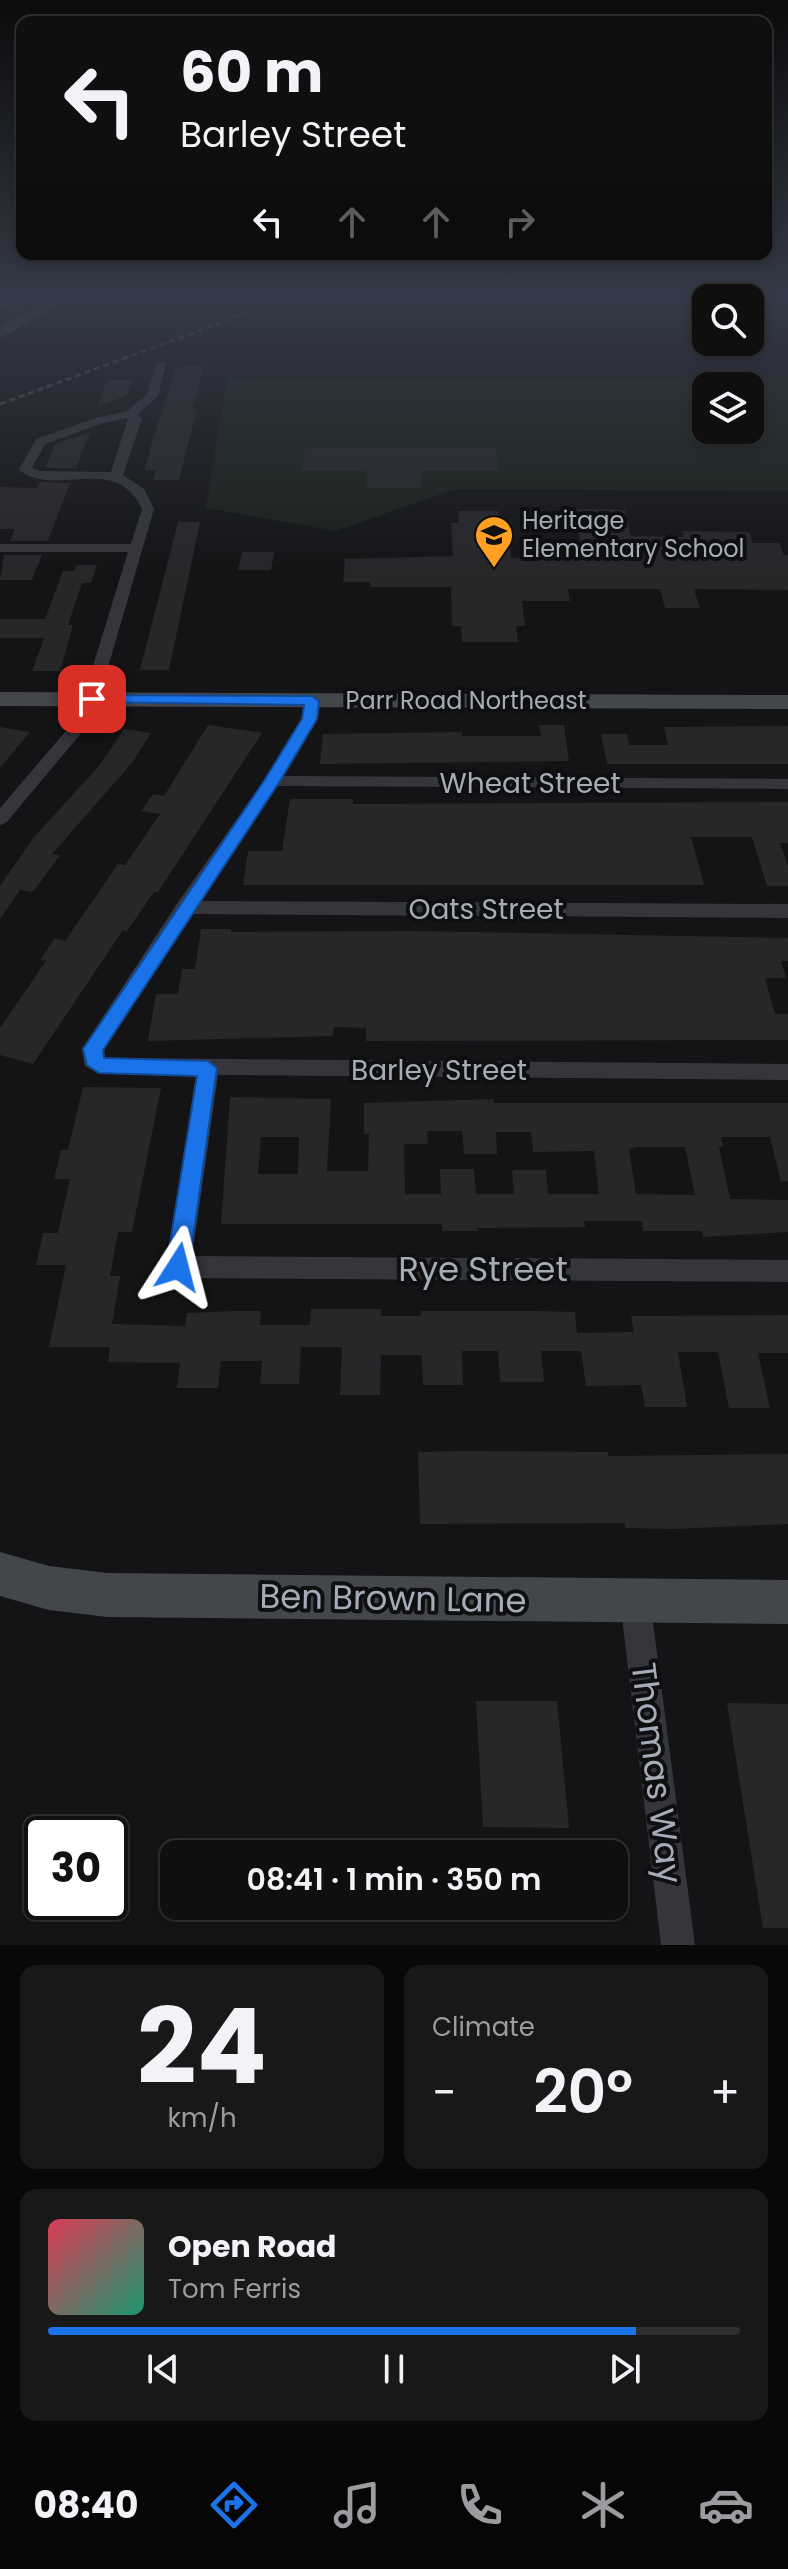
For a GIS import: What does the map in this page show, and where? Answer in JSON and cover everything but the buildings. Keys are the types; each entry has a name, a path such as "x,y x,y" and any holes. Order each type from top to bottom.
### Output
{"main road":[{"name":"Parr Road Northeast","path":"0,699 788,702"},
{"name":"Ben Brown Lane","path":"0,1574 49,1588 107,1595 788,1602"}],"street":[{"path":"0,819 82,724 138,548 148,503 140,492 116,476 40,475 25,470 40,442 100,420 131,414 152,396 154,389"},
{"path":"116,476 136,419 131,414"},
{"path":"0,548 138,548"},
{"path":"185,907 272,781 310,719 312,701"},
{"name":"Wheat Street","path":"272,781 788,784"},
{"name":"Oats Street","path":"185,907 788,911"},
{"name":"Barley Street","path":"185,907 93,1049 93,1060 99,1066 788,1072"},
{"name":"Rye Street","path":"208,1068 178,1267 788,1271"},
{"name":"Thomas Way","path":"635,1600 678,1945"}],"shaded area":[{"path":"225,389 692,389 692,444 764,444 764,389 788,389 788,491 455,489 336,531 206,508"}],"railway":[{"path":"0,404 41,389"}],"place":[{"name":"Heritage Elementary School","path":"494,569"}],"route":[{"path":"92,699 312,701 310,719 272,781 93,1049 93,1060 99,1066 208,1068 178,1267"}]}
